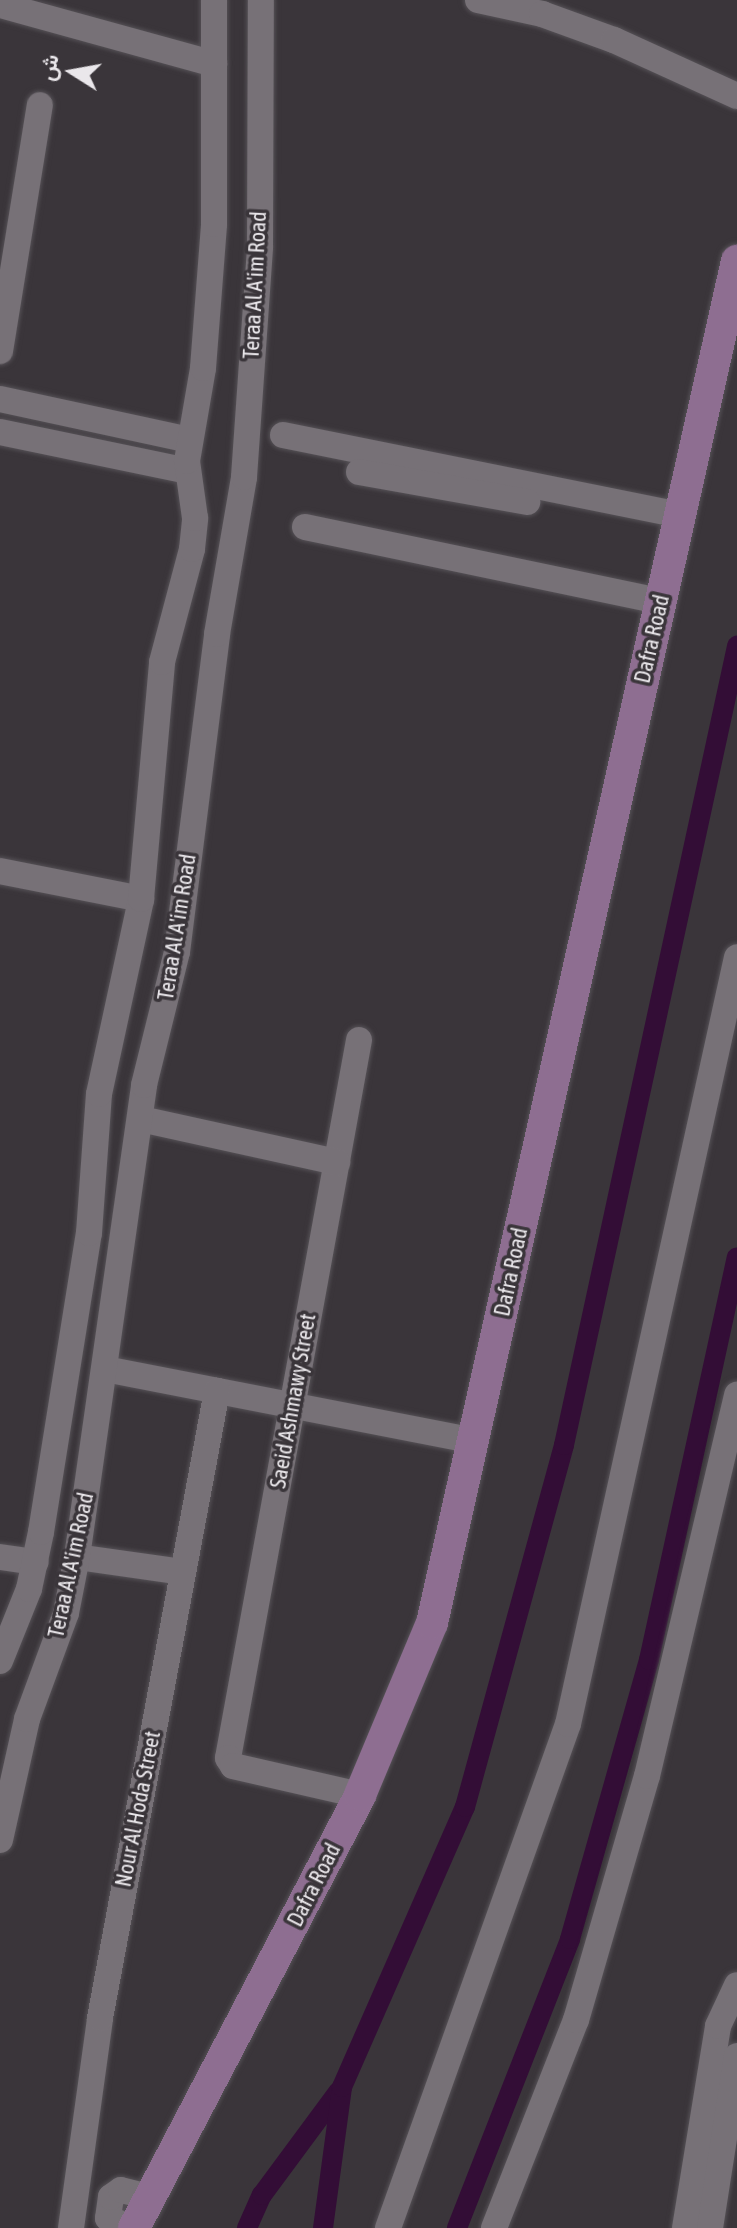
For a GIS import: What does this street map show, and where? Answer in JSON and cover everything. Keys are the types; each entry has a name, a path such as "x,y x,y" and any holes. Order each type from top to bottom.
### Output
{"main road":[{"name":"Dafra Road","path":"132,2228 152,2198 360,1795 432,1623 737,261"}],"street":[{"name":"Teraa Al A'im Road","path":"0,1840 27,1719 66,1613 105,1369 144,1085 177,952 217,634 244,477 260,247 261,0"},
{"path":"478,0 542,14 614,40 737,96"},
{"name":"Teraa Al A'im Road","path":"2,1652 36,1562 88,1245 99,1094 141,899 162,662 173,604 192,549 195,518 188,471 190,440 203,368 214,224 212,1"},
{"path":"4,6 214,64"},
{"path":"0,351 40,105"},
{"path":"0,399 190,440"},
{"path":"0,432 188,471"},
{"path":"283,435 678,522"},
{"path":"359,472 678,522"},
{"path":"305,527 660,601"},
{"path":"0,871 141,899"},
{"path":"388,2228 568,1724 729,1026 737,957"},
{"name":"Saeid Ashmawy Street","path":"359,1040 229,1762 360,1795"},
{"path":"141,1119 337,1162"},
{"path":"105,1369 475,1441"},
{"name":"Nour Al Hoda Street","path":"71,2228 100,2018 217,1391"},
{"path":"494,2228 576,2020 647,1776 737,1394"},
{"path":"0,1557 36,1562"},
{"path":"77,1557 182,1572"},
{"path":"685,2228 718,2026 737,1985"},
{"path":"710,2228 737,2056"}],"waterway":[{"path":"323,2228 342,2087 465,1807 564,1445 737,646"},
{"path":"457,2228 570,1939 649,1660 737,1257"},
{"path":"247,2228 262,2195 339,2091"}]}
